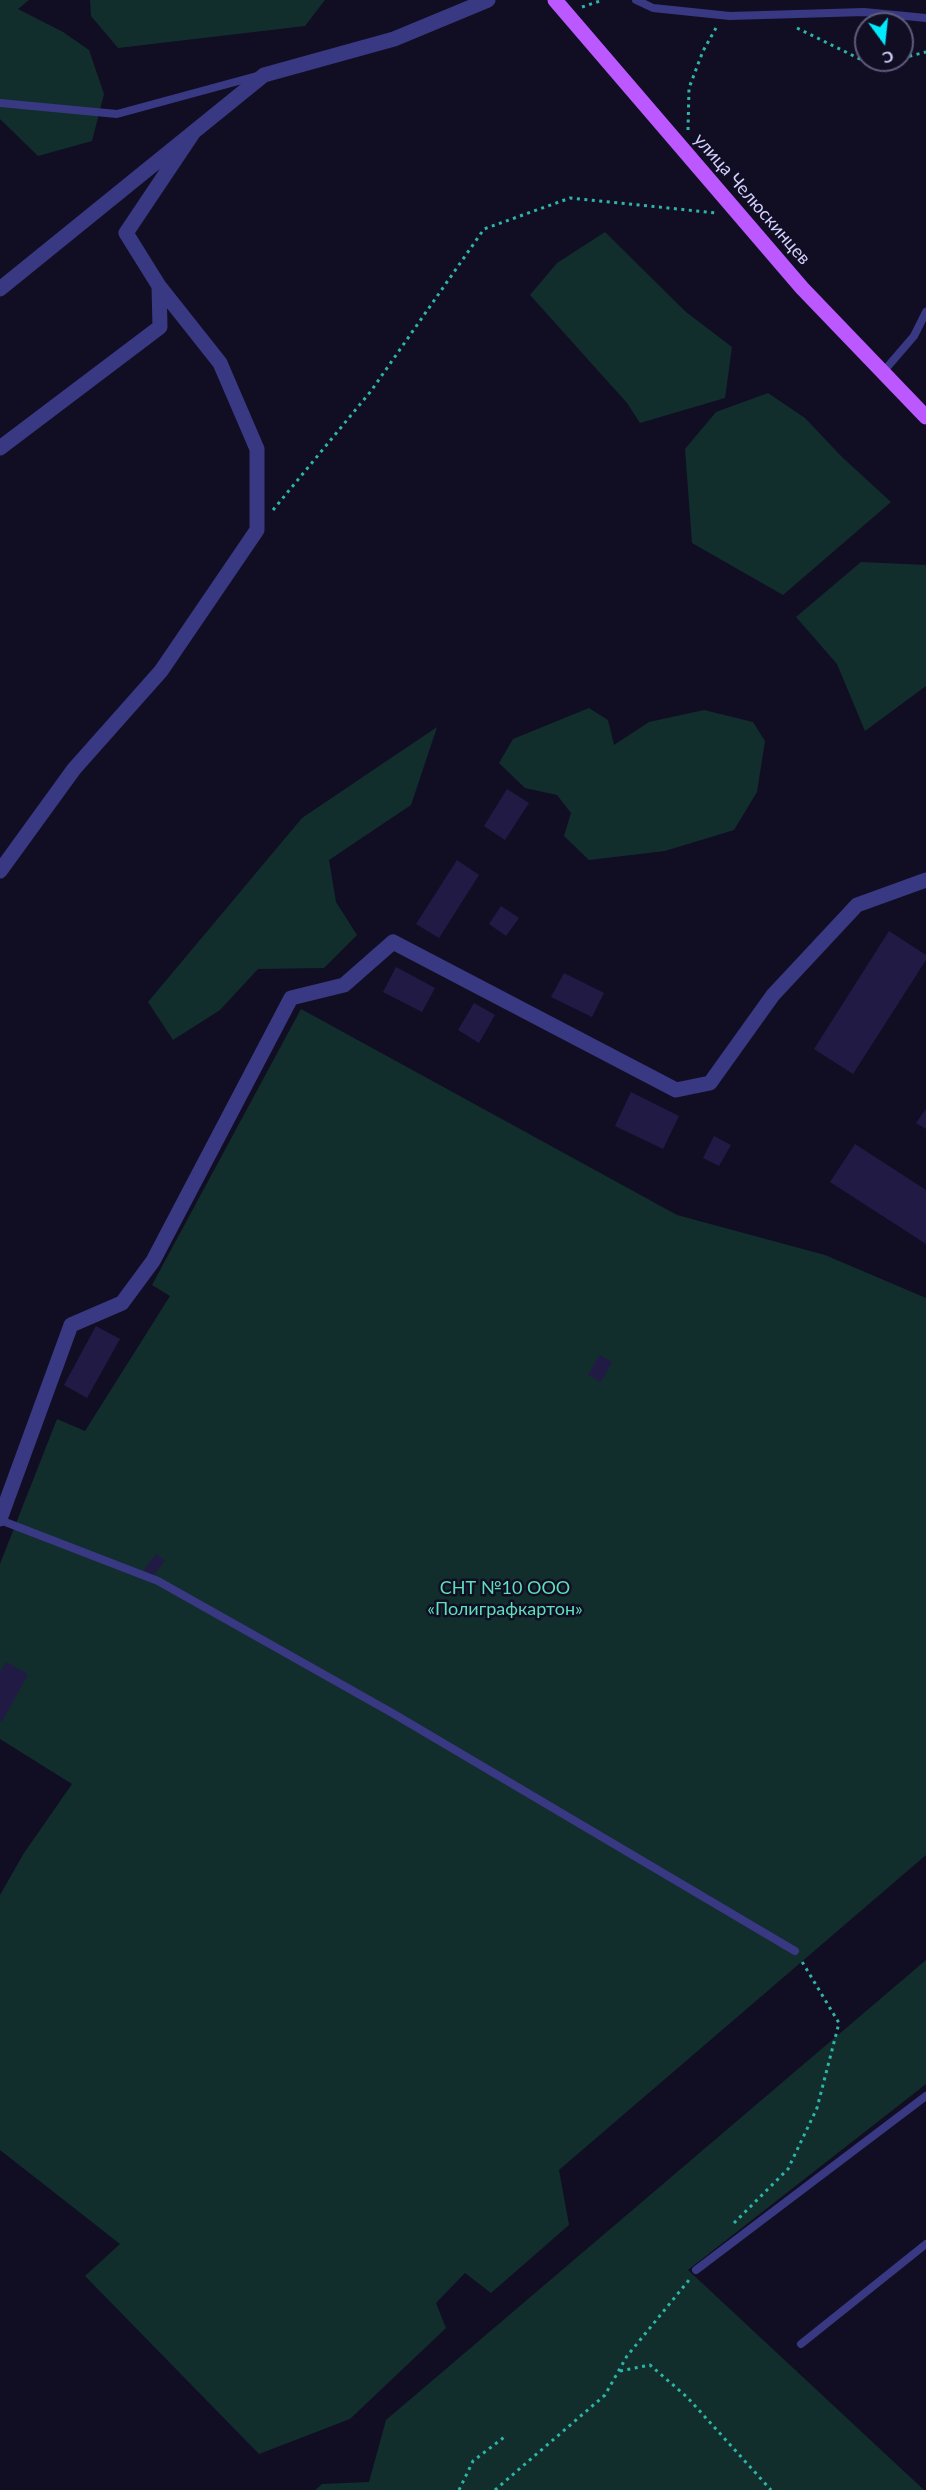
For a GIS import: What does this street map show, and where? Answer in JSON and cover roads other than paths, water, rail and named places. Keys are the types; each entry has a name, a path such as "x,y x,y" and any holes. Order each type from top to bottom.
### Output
{"main road":[{"name":"улица Челюскинцев","path":"555,0 802,288 926,417"}],"street":[{"path":"0,290 264,75 394,39 488,0"},
{"path":"0,871 74,769 161,671 257,530 258,449 220,363 159,286 126,233 193,133"},
{"path":"0,448 160,327 159,286"},
{"path":"0,1520 71,1325 122,1303 153,1261 291,998 344,985 393,942 676,1090 710,1083 773,995 857,905 926,880"}],"lane":[{"path":"636,0 653,8 730,16 864,12 926,18"},
{"path":"0,103 117,114 264,75"},
{"path":"883,372 914,336 926,312"},
{"path":"0,1520 158,1581 394,1714 795,1951"},
{"path":"696,2270 926,2096"},
{"path":"801,2344 926,2244"}],"park label":[{"name":"СНТ №10 ООО «Полиграфкартон»","path":"505,1598"}]}
